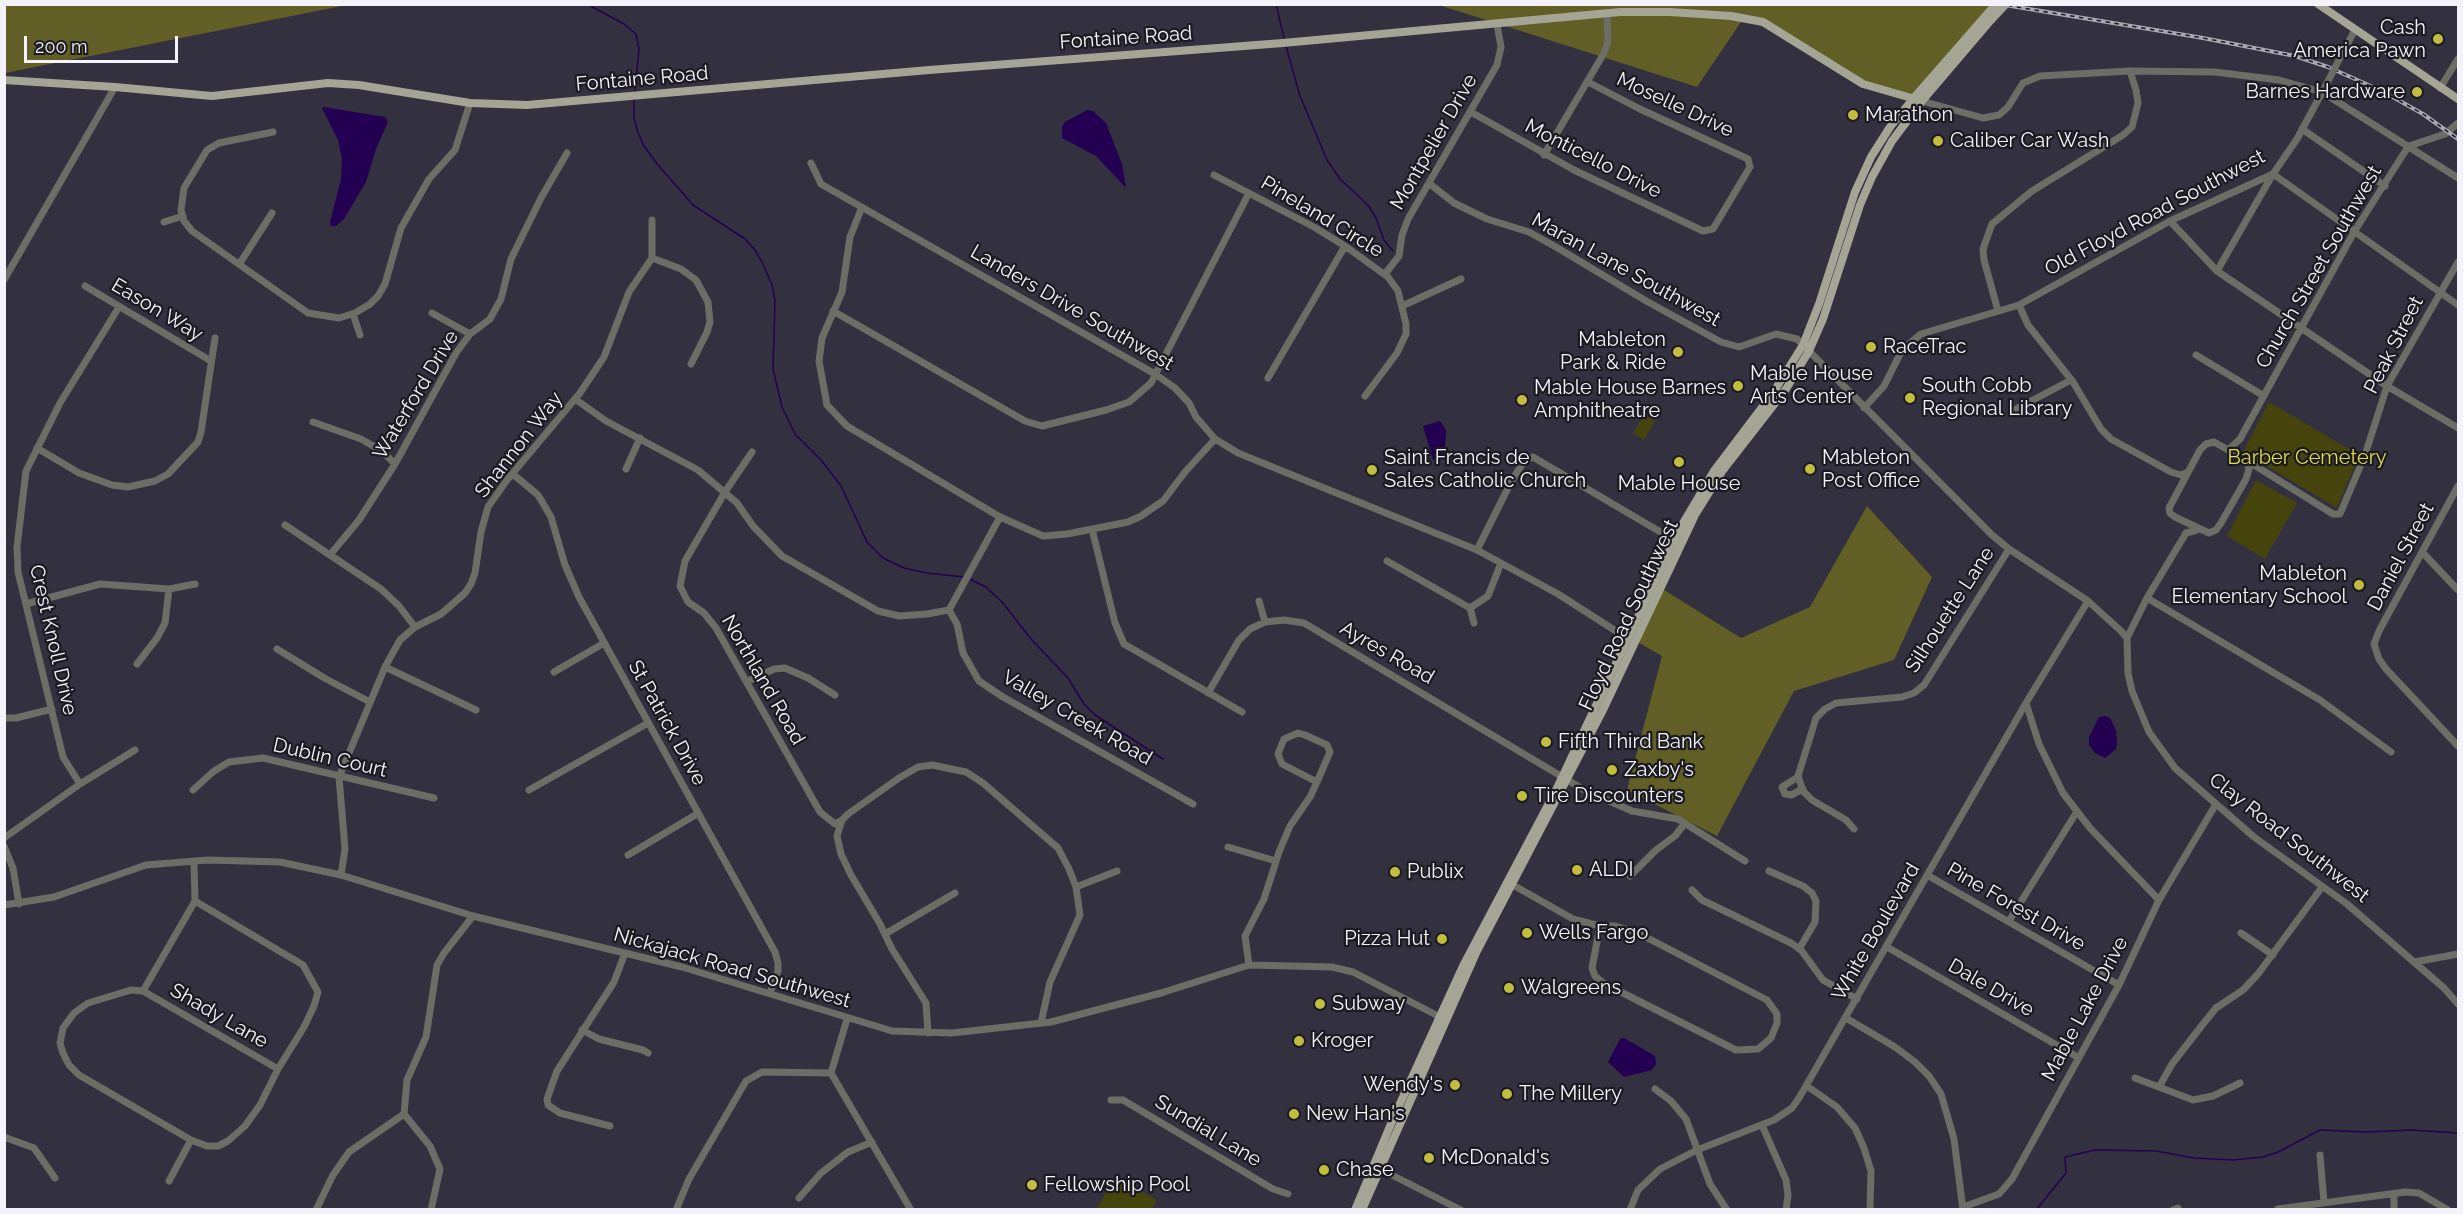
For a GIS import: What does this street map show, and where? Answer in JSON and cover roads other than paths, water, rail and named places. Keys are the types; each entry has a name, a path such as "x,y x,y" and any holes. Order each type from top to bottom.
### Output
{"main road":[{"name":"Floyd Road Southwest","path":"1443,1018 1513,885 1680,543 1710,489 1786,388 1823,319 1860,205 1872,177 1892,141 1987,19 1996,4"},
{"name":"Floyd Road Southwest","path":"1632,641 1674,540 1701,490 1806,348 1864,171 1877,146 1913,99 1987,19 2006,4"},
{"path":"2318,4 2458,99"},
{"name":"Fontaine Road","path":"4,80 212,96 328,83 359,85 470,103 518,105 1606,15 1670,12 1752,19 1772,27 1863,84 1922,101"},
{"name":"Floyd Road Southwest","path":"1355,1209 1376,1168 1443,1018 1467,957 1565,779"},
{"name":"Floyd Road Southwest","path":"1362,1209 1376,1168"}],"street":[{"path":"1544,155 1607,47 1606,15"},
{"name":"Montpelier Drive","path":"1385,274 1400,256 1406,223 1499,60 1501,47 1497,24"},
{"name":"Old Floyd Road Southwest","path":"1864,408 1884,386 1902,350 1921,334 2019,305 2170,221 2273,174 2302,129 2355,30"},
{"path":"2440,88 2458,59"},
{"path":"1922,101 1983,118 2004,112 2023,83 2033,77 2130,71 2215,72 2279,80 2324,88 2458,178"},
{"path":"1998,310 1983,249 1992,224 2032,191 2115,141 2132,127 2138,103 2130,71"},
{"name":"Moselle Drive","path":"1588,82 1751,162 1713,229 1703,231"},
{"path":"4,280 115,87"},
{"path":"273,132 219,143 207,150 184,188 181,199 183,216 192,231 308,313 339,318 353,314 370,304 378,296 385,284 401,228 429,179 455,150 470,103"},
{"name":"Monticello Drive","path":"1471,112 1544,155 1703,231"},
{"path":"2409,146 2445,134 2458,123"},
{"path":"2302,129 2385,186"},
{"name":"Church Street Southwest","path":"2228,450 2240,439 2354,232 2409,146"},
{"name":"Waterford Drive","path":"330,555 360,520 395,464 444,372 470,334 490,319 496,308 511,259 541,198 567,153"},
{"name":"Landers Drive Southwest","path":"811,163 821,184 1155,374 1175,388 1189,403 1196,417 1215,440 1238,453 1477,550 1558,594 1632,641"},
{"path":"2217,271 2273,174 2458,305"},
{"name":"Pineland Circle","path":"1214,175 1345,246 1385,274 1398,291 1406,334 1397,353 1365,396"},
{"name":"Maran Lane Southwest","path":"1430,184 1454,203 1487,219 1528,232 1556,246 1648,302 1721,342 1738,347 1776,334 1791,336 1806,348"},
{"path":"833,311 1025,421 1042,426 1060,423 1129,402 1143,392 1155,374 1249,193"},
{"path":"862,207 850,237 843,285 838,304 822,338 819,361 827,405 847,426 1000,517 1043,536 1067,534 1128,522 1163,501 1185,472 1215,440"},
{"path":"240,264 272,213"},
{"path":"164,222 183,216"},
{"path":"652,220 652,258 681,269 696,280 708,302 710,322 691,364"},
{"path":"2170,221 2217,271 2387,386 2458,428"},
{"path":"1268,378 1345,246"},
{"name":"Shannon Way","path":"341,875 345,849 339,777 385,667 400,640 415,627 441,614 465,594 475,573 481,532 488,507 575,399 604,357 628,292 652,258"},
{"name":"Peak Street","path":"2266,473 2333,514 2340,514 2365,454 2387,386 2458,262"},
{"path":"1402,306 1461,279"},
{"name":"Eason Way","path":"85,286 211,361"},
{"path":"2019,305 2033,333 2071,380 2101,429 2111,439 2171,472 2181,475 2186,473"},
{"name":"Crest Knoll Drive","path":"80,784 63,757 18,572 18,547 26,471 60,404 119,306"},
{"path":"353,314 360,335"},
{"path":"432,314 470,334"},
{"path":"36,448 78,473 112,485 128,487 155,481 168,474 198,442 204,419 215,338"},
{"path":"1806,348 1864,408 2009,549 2088,601 2127,638 2147,598 2186,533 2199,530"},
{"path":"2196,355 2264,396"},
{"path":"2016,409 2071,380"},
{"path":"575,399 606,421 698,470 737,503 772,548 782,556 878,612 899,616 949,610 1000,517"},
{"path":"313,422 361,439 382,451 395,464"},
{"path":"626,469 640,438"},
{"path":"2238,456 2240,439"},
{"path":"2246,460 2249,469 2246,479 2216,530 2209,533 2199,530 2170,513 2169,508 2186,473 2206,444 2214,442 2246,460 2266,473"},
{"name":"Northland Road","path":"752,452 725,492 685,561 680,586 688,602 704,613 716,628 820,812 827,820 835,824 842,820"},
{"path":"1477,550 1512,480 1525,460 1533,457 1674,540"},
{"path":"2171,472 2178,481 2179,487"},
{"path":"2246,479 2251,474 2266,473"},
{"name":"St Patrick Drive","path":"514,475 538,495 551,517 565,565 604,644 775,952 778,971 770,993"},
{"name":"Daniel Street","path":"2458,486 2374,644 2379,660 2386,669 2458,746"},
{"path":"2182,521 2186,533"},
{"path":"285,525 381,589 399,606 415,627"},
{"path":"1092,529 1115,623 1124,644 1242,712"},
{"name":"Silhouette Lane","path":"1803,789 1791,795 1785,794 1782,787 1798,777 1799,767 1816,718 1836,703 1902,698 1914,693 1924,685 2009,549"},
{"path":"2422,552 2458,590"},
{"path":"1387,561 1470,608 1474,622"},
{"path":"1470,608 1488,596 1501,563"},
{"path":"26,604 100,584 169,589 195,584"},
{"path":"137,664 157,638 165,622 169,589"},
{"path":"2147,598 2320,700 2391,752"},
{"path":"1208,693 1239,640 1250,629 1265,622 1259,601"},
{"name":"White Boulevard","path":"1630,1209 1638,1190 1660,1169 1697,1150 1762,1125 1792,1108 1807,1086 2026,703 2088,601"},
{"name":"Valley Creek Road","path":"949,610 957,624 963,653 979,681 1003,697 1193,804"},
{"name":"Ayres Road","path":"1265,622 1284,620 1304,622 1565,779 1621,808 1685,822"},
{"name":"Clay Road Southwest","path":"2127,638 2128,673 2132,691 2149,732 2175,768 2254,837 2347,904 2458,1004"},
{"path":"554,672 604,644"},
{"path":"277,649 326,679 370,702"},
{"path":"385,667 476,710"},
{"path":"748,681 774,669 785,668 808,678 835,695"},
{"path":"2026,703 2039,744 2063,793 2076,813 2159,900"},
{"path":"4,718 16,718 52,709"},
{"path":"529,790 648,723"},
{"path":"1249,965 1245,936 1264,899 1290,826 1317,782 1330,752 1327,745 1298,733 1284,739 1278,754 1282,764 1317,782"},
{"path":"4,838 80,784 135,750"},
{"name":"Dublin Court","path":"193,790 214,771 230,762 247,758 272,759 339,777 434,798"},
{"path":"928,1033 926,1003 841,854 837,836 842,820 882,789 918,767 932,765 966,772 984,783 1058,848 1076,887 1080,915 1050,982 1041,1023"},
{"path":"1798,777 1803,789 1812,800 1846,820 1854,829"},
{"name":"Mable Lake Drive","path":"1963,1208 1999,1194 2025,1158 2119,985 2159,900 2216,804"},
{"path":"2009,921 2076,813"},
{"path":"628,855 697,814"},
{"path":"1630,876 1656,850 1675,836 1685,822 1745,861"},
{"path":"4,846 13,868 19,904"},
{"path":"1228,847 1276,861"},
{"name":"Nickajack Road Southwest","path":"4,905 54,897 146,865 208,860 280,862 341,875 473,916 682,967 892,1031 928,1033 974,1031 1069,1018 1161,993 1249,965 1332,967 1353,972 1443,1018"},
{"path":"194,862 195,902 143,991 131,990 108,995 88,1003 74,1013 63,1028 60,1043 69,1065 79,1075 191,1140 213,1147 223,1144 236,1135 260,1105 314,1006 318,992 303,965 195,902"},
{"path":"1076,887 1117,871"},
{"path":"1769,871 1786,876 1803,886 1812,893 1816,901 1815,922 1798,949"},
{"name":"Pine Forest Drive","path":"1927,875 2119,985"},
{"path":"1513,885 1573,919 1636,932 1767,1000 1777,1014 1777,1023 1771,1038 1752,1051 1736,1050 1603,983 1592,968 1600,926"},
{"path":"2159,1087 2172,1064 2216,1008 2243,990 2273,955 2322,887"},
{"path":"1692,890 1702,900 1798,949 1823,980 1857,999"},
{"path":"885,934 956,894"},
{"path":"404,1114 407,1080 426,1037 437,966 444,953 473,916"},
{"path":"2241,933 2273,955"},
{"name":"Dale Drive","path":"1887,947 2079,1058"},
{"path":"610,1126 560,1113 548,1105 547,1099 556,1071 614,982 625,953"},
{"path":"2414,962 2458,954"},
{"name":"Shady Lane","path":"143,991 278,1069"},
{"path":"848,1018 831,1073 911,1209"},
{"path":"1846,1018 1916,1062 1941,1094 1954,1139 1963,1208"},
{"path":"582,1030 599,1039 648,1053"},
{"path":"676,1209 689,1179 739,1092 753,1075 762,1072 831,1073"},
{"path":"2135,1078 2193,1100 2213,1096 2240,1083"},
{"path":"1807,1086 1837,1107 1855,1128 1871,1171 1870,1209"},
{"path":"1655,1089 1680,1110 1710,1184 1727,1209"},
{"name":"Sundial Lane","path":"1111,1100 1123,1100 1273,1189 1288,1194"},
{"path":"316,1209 333,1175 349,1152 404,1114"},
{"path":"404,1114 418,1128 438,1164 439,1174 431,1209"},
{"path":"1762,1125 1786,1180 1788,1195 1786,1209"},
{"path":"4,1137 34,1148 55,1178"},
{"path":"169,1181 191,1140"},
{"path":"799,1198 821,1173 848,1152 872,1142"},
{"path":"2320,1155 2324,1203"},
{"path":"1376,1168 1461,1209"},
{"path":"2278,1209 2394,1194 2419,1193 2448,1209"},
{"path":"2394,1194 2394,1209"}],"waterway":[{"path":"587,4 624,24 636,34 639,49 635,91"},
{"path":"1276,4 1284,38"},
{"path":"1286,46 1300,96 1327,160 1340,179 1368,205 1376,218 1384,240 1393,251"},
{"path":"634,99 634,118 638,133 644,146 658,165 693,205 745,239 763,264 772,285 775,300 773,369 782,407 795,434 822,461 841,486 867,542 883,558 904,568 964,577"},
{"path":"969,579 986,587 1003,603 1031,639 1068,678 1084,704 1095,715 1163,759"},
{"path":"2036,1210 2066,1173 2065,1157 2095,1150 2156,1151 2194,1158 2233,1160 2263,1157 2278,1152 2320,1130 2366,1132 2412,1130 2458,1133"}],"railway":[{"path":"1999,4 2203,38 2295,56 2328,67 2382,91 2423,114 2458,139"}],"place":[{"name":"Cash America Pawn","path":"2438,39"},
{"name":"Barnes Hardware","path":"2417,92"},
{"name":"Marathon","path":"1853,115"},
{"name":"Caliber Car Wash","path":"1938,141"},
{"name":"RaceTrac","path":"1871,347"},
{"name":"Mableton Park & Ride","path":"1678,352"},
{"name":"Mable House Arts Center","path":"1738,386"},
{"name":"South Cobb Regional Library","path":"1910,398"},
{"name":"Mable House Barnes Amphitheatre","path":"1522,400"},
{"name":"Mable House","path":"1679,462"},
{"name":"Mableton Post Office","path":"1810,469"},
{"name":"Saint Francis de Sales Catholic Church","path":"1372,470"},
{"name":"Mableton Elementary School","path":"2359,585"},
{"name":"Fifth Third Bank","path":"1546,742"},
{"name":"Zaxby's","path":"1612,770"},
{"name":"Tire Discounters","path":"1522,796"},
{"name":"ALDI","path":"1577,870"},
{"name":"Publix","path":"1395,872"},
{"name":"Wells Fargo","path":"1527,933"},
{"name":"Pizza Hut","path":"1442,939"},
{"name":"Walgreens","path":"1509,988"},
{"name":"Subway","path":"1320,1004"},
{"name":"Kroger","path":"1299,1041"},
{"name":"Wendy's","path":"1455,1085"},
{"name":"The Millery","path":"1507,1094"},
{"name":"New Han's","path":"1294,1114"},
{"name":"McDonald's","path":"1429,1158"},
{"name":"Chase","path":"1324,1170"},
{"name":"Fellowship Pool","path":"1032,1185"}],"park label":[{"name":"Barber Cemetery","path":"2307,458"}]}
